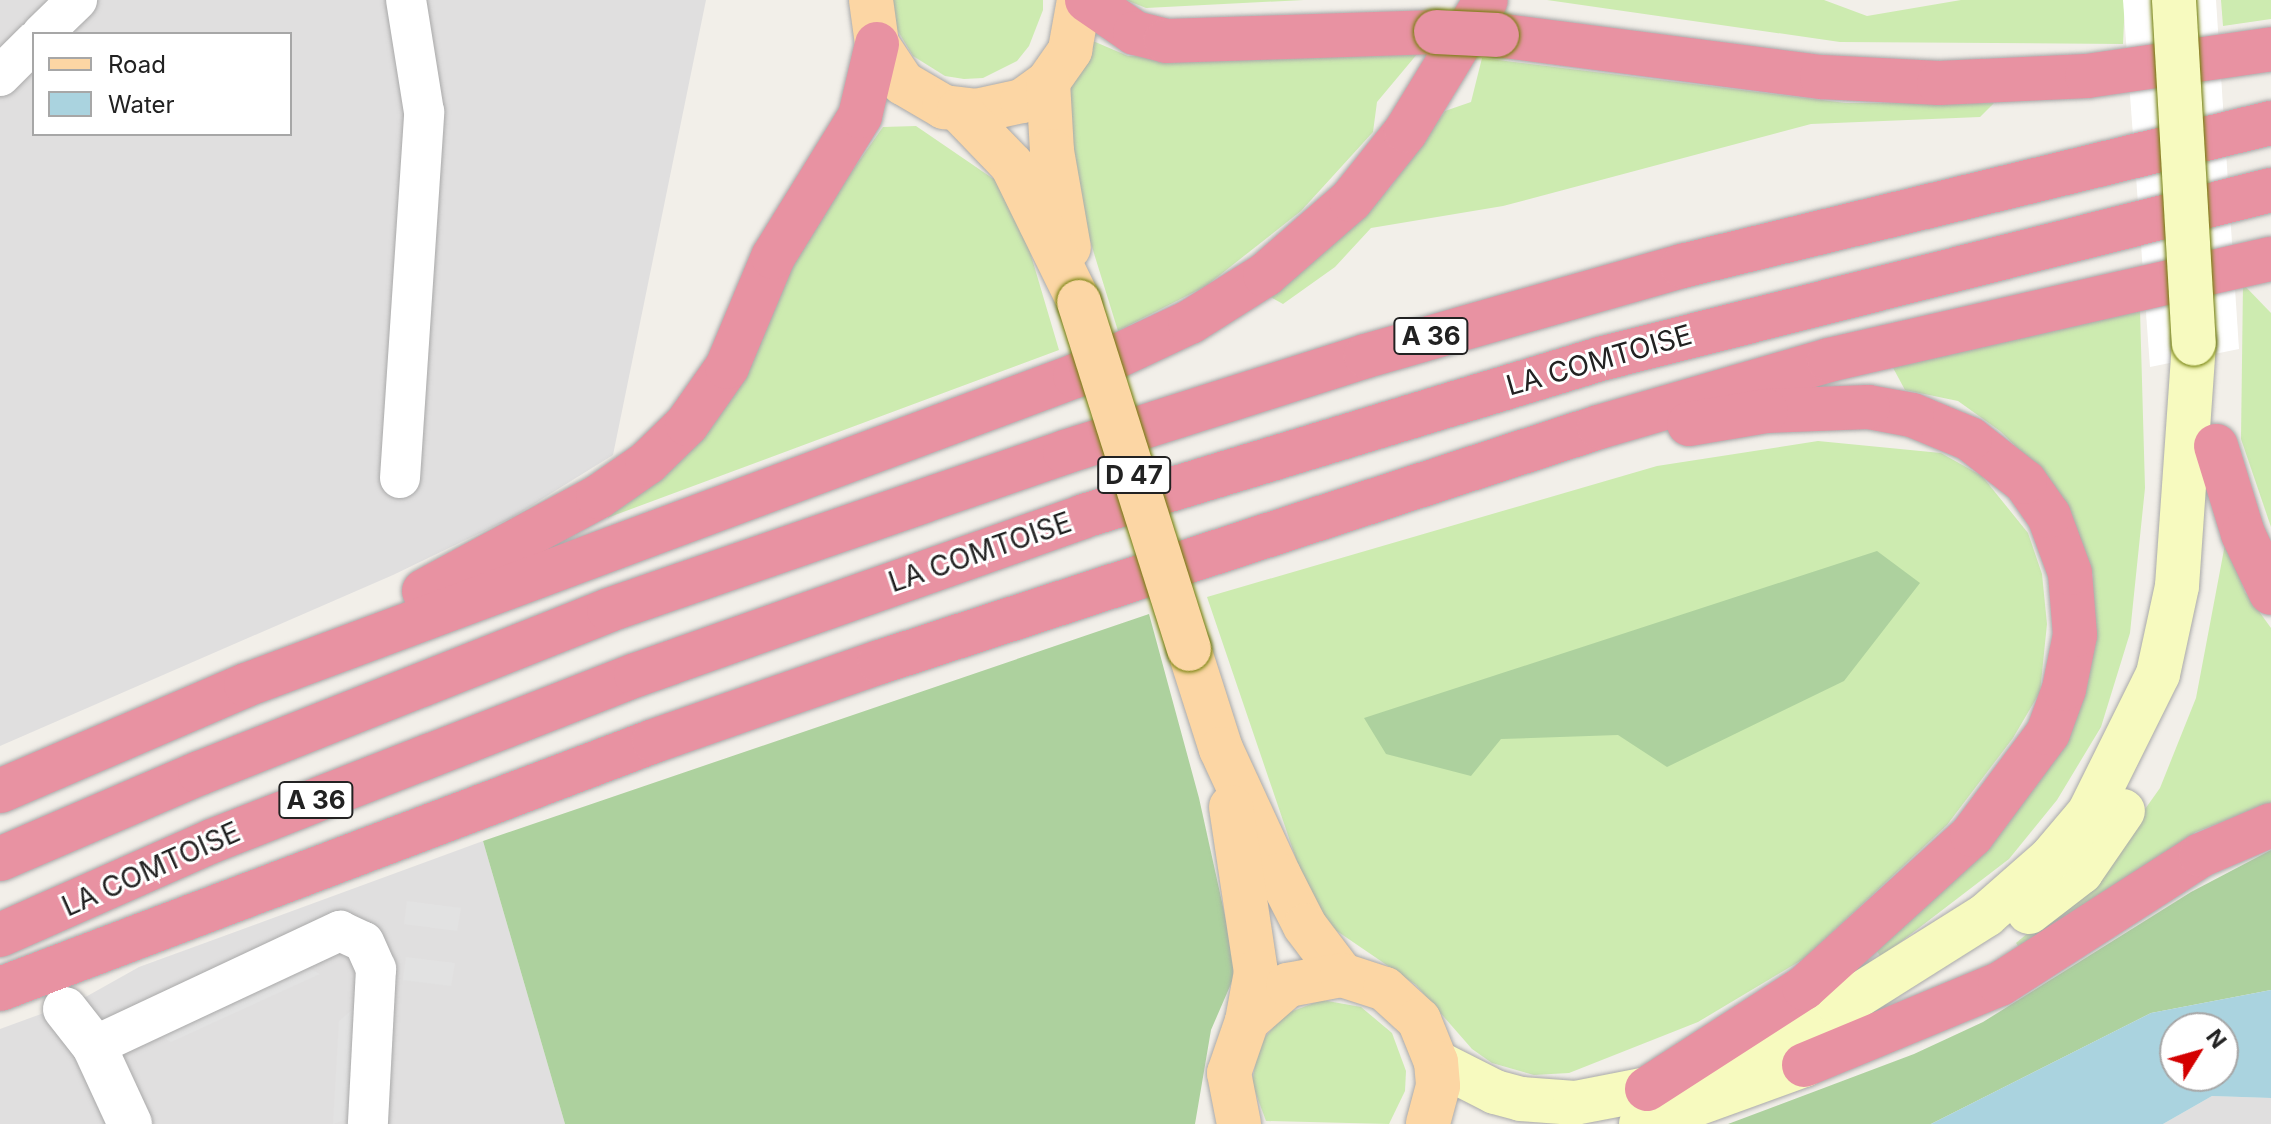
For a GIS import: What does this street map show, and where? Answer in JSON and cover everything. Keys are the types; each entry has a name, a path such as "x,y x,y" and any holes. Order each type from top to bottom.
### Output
{"highway":[{"path":"1087,0 1135,33 1166,41 1436,32 1492,18 1792,74 1925,83 2087,76 2271,49"},
{"path":"0,791 246,685 1075,376 1190,322 1265,275 1351,200 1492,18"},
{"path":"246,685 561,519 628,478 664,448 717,384 784,238 860,116 877,44"},
{"name":"A 36","path":"0,859 200,773 609,610 1065,452 1366,356 1667,270 2271,123"},
{"name":"LA COMTOISE","path":"0,935 212,841 636,675 1084,516 1600,359 2271,190"},
{"path":"0,989 669,736 1467,471 1770,375 2271,259"},
{"path":"1467,471 1712,420 1809,407 1868,407 1932,421 1987,449 2038,499 2064,550 2076,616 2070,670 2048,733 2008,793 1946,861 1836,962 1644,1106"},
{"path":"2216,446 2243,534 2271,593"},
{"path":"1804,1065 2000,984 2201,855 2271,825"}],"main road":[{"path":"871,0 877,44 903,83 929,101 959,110 1007,107 1048,82 1070,50 1079,0"},
{"path":"1644,1106 1874,987 1986,915 2051,858 2089,813 2158,674 2177,586 2194,343 2174,0"},
{"name":"D 47","path":"1048,82 1052,151 1079,302 1221,749 1297,912 1342,975"},
{"name":"D 47","path":"959,110 1012,165 1079,302"},
{"path":"1436,1062 1483,1087 1521,1099 1644,1106 1804,1065 1941,980 2081,872 2134,795 2170,721 2190,644 2210,535 2216,446 2194,343"},
{"name":"D 47","path":"1221,749 1256,972 1247,1021"},
{"path":"1239,1124 1229,1073 1247,1021 1288,985 1342,975 1385,989 1404,1002 1425,1030 1436,1062 1438,1086 1428,1124"}],"street":[{"path":"44,32 77,0"},
{"path":"400,478 424,112 406,0"},
{"path":"0,76 32,44"},
{"path":"94,1046 340,931 364,942 376,969 368,1124"},
{"path":"65,1009 94,1046 130,1124"}],"shaded area":[{"path":"0,0 706,0 613,455 513,517 393,575 0,746"},
{"path":"483,841 565,1124 0,1124 0,1029 82,999 139,967"},
{"path":"407,901 461,908 457,931 404,924"},
{"path":"406,957 455,963 451,986 403,980"},
{"path":"295,962 320,974 171,1042 146,1028"},
{"path":"364,1000 358,1116 333,1124 339,1021"},
{"path":"2212,1096 2271,1098 2271,1124 2163,1124"}],"green space":[{"path":"891,0 1043,0 1043,10 1029,46 1017,61 983,78 964,79 945,76 913,56 893,23"},
{"path":"1126,0 1304,0 1146,8"},
{"path":"1547,0 1824,0 1867,16 1961,0 2125,0 2123,44 1840,42"},
{"path":"2221,0 2271,0 2271,19 2223,26"},
{"path":"1093,41 1128,56 1418,53 1377,102 1373,132 1301,211 1206,286 1118,331 1071,179 1060,102"},
{"path":"1482,58 1846,103 1994,103 1980,117 1811,124 1503,206 1371,228 1335,267 1283,304 1267,295 1389,189 1445,111 1471,102"},
{"path":"916,126 998,182 1025,235 1059,350 607,518 694,439 830,202 883,127"},
{"path":"2243,284 2271,313 2271,527 2241,439"},
{"path":"2140,310 2145,488 2130,633 2101,727 2057,800 2009,859 1881,957 1873,946 2092,650 2093,575 2048,478 2000,431 1958,401 1905,390 1891,364"},
{"path":"1818,441 1941,453 1982,476 2028,533 2042,574 2047,624 2040,692 2013,738 1947,825 1805,958 1698,1022 1569,1073 1534,1075 1492,1063 1472,1049 1416,985 1331,927 1310,900 1207,597 1657,466"},
{"path":"2226,539 2245,592 2271,628 2271,803 2196,832 2020,949 2016,943 2076,893 2121,843 2160,788 2196,698"},
{"path":"1877,551 1920,583 1844,681 1667,767 1618,735 1501,739 1471,776 1386,754 1364,718"},
{"path":"1149,614 1199,798 1237,970 1211,1030 1195,1124 565,1124 483,841"},
{"path":"2271,850 2271,990 2151,1013 1931,1124 1728,1124 1914,1054 1983,1022 2191,892"},
{"path":"1322,1000 1361,1007 1392,1033 1406,1071 1405,1091 1389,1124 1266,1121 1252,1083 1259,1044 1285,1014"}],"water":[{"path":"2271,990 2271,1098 2212,1096 2163,1124 1931,1124 2151,1013"}],"pier":[{"path":"2123,0 2216,0 2239,349 2150,367"}]}
